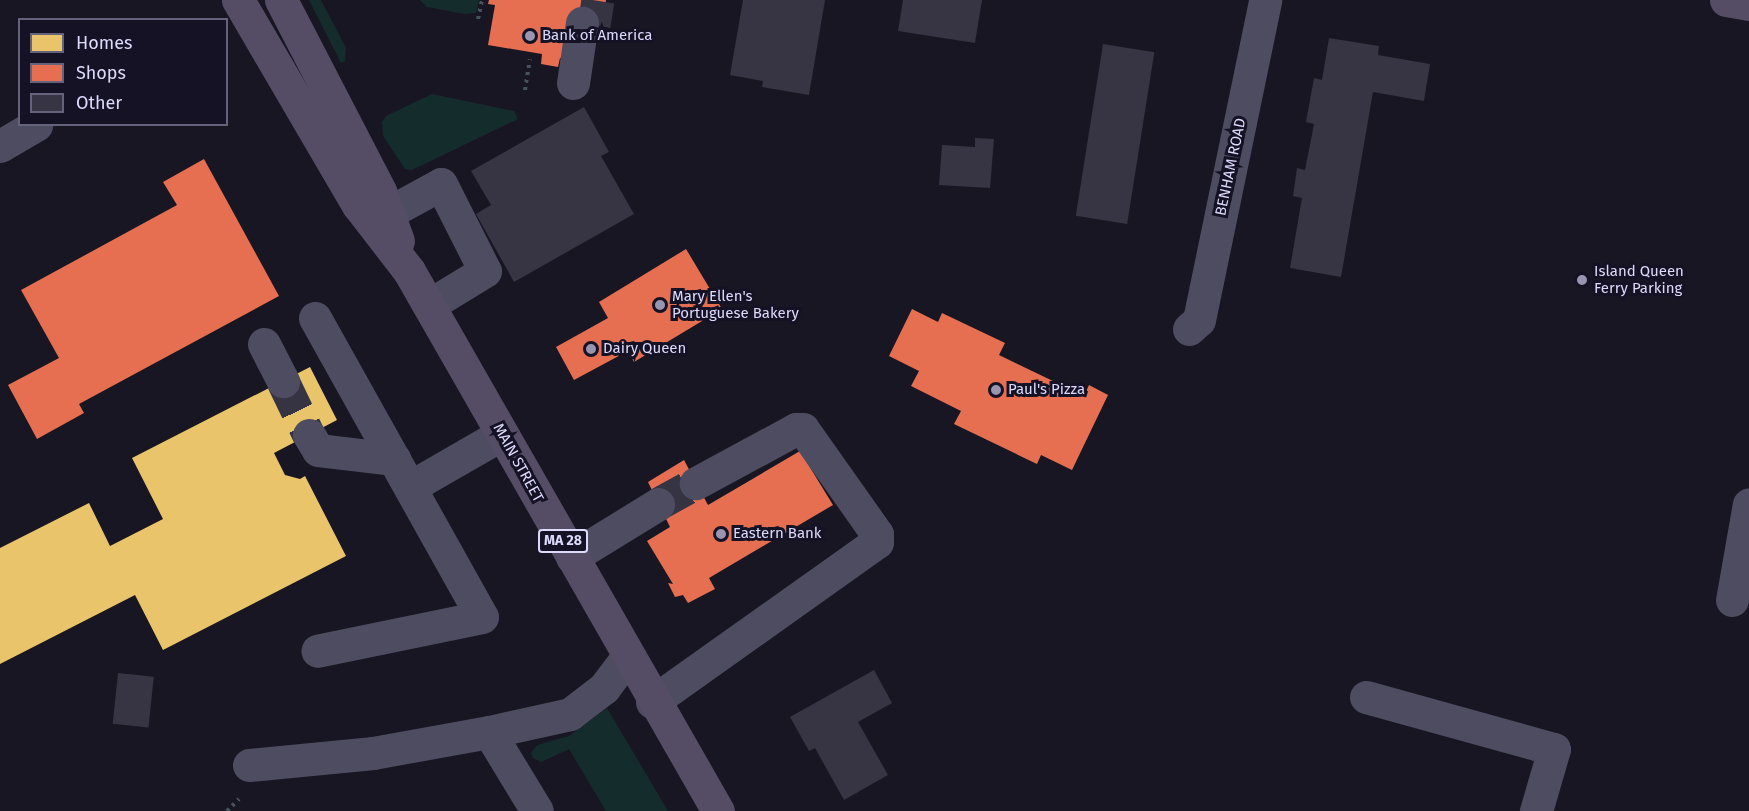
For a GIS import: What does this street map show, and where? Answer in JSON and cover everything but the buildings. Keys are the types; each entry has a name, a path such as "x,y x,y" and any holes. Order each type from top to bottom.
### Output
{"main road":[{"name":"MAIN STREET","path":"238,0 358,205 409,270 652,702 718,811"},
{"name":"MAIN STREET","path":"281,0 388,213 409,270"},
{"path":"1726,0 1749,4"}],"street":[{"name":"BENHAM ROAD","path":"1189,329 1199,320 1265,0"},
{"path":"579,79 588,24"},
{"path":"0,146 34,126"},
{"path":"388,213 441,184 485,271 429,305"},
{"path":"315,318 482,617 317,651"},
{"path":"264,345 283,381"},
{"path":"652,702 871,549 877,534 808,432 803,429 796,429 696,483"},
{"path":"410,488 502,434"},
{"path":"309,435 318,450 394,459"},
{"path":"572,558 658,504"},
{"path":"1732,600 1749,504"},
{"path":"249,765 373,753 489,732 570,714 604,688 627,657"},
{"path":"1366,697 1554,749 1536,811"},
{"path":"489,732 537,811"}],"path":[{"path":"478,19 482,0"},
{"path":"525,90 530,59"}],"green space":[{"path":"309,0 321,0 346,48 345,61 341,63"},
{"path":"420,0 479,0 476,13 464,14 427,7"},
{"path":"432,94 514,111 518,119 412,170 405,169 383,136 382,122 386,116"},
{"path":"607,708 668,811 606,811 569,749 541,762 533,758 531,753 537,745 569,736"}],"tunnel":[{"path":"594,25 598,0"},
{"path":"283,381 309,435"},
{"path":"658,504 696,483"}],"place":[{"name":"Bank of America","path":"530,36"},
{"name":"Island Queen Ferry Parking","path":"1582,280"},
{"name":"Mary Ellen's Portuguese Bakery","path":"660,305"},
{"name":"Dairy Queen","path":"591,349"},
{"name":"Paul's Pizza","path":"996,390"},
{"name":"Eastern Bank","path":"721,534"}]}
